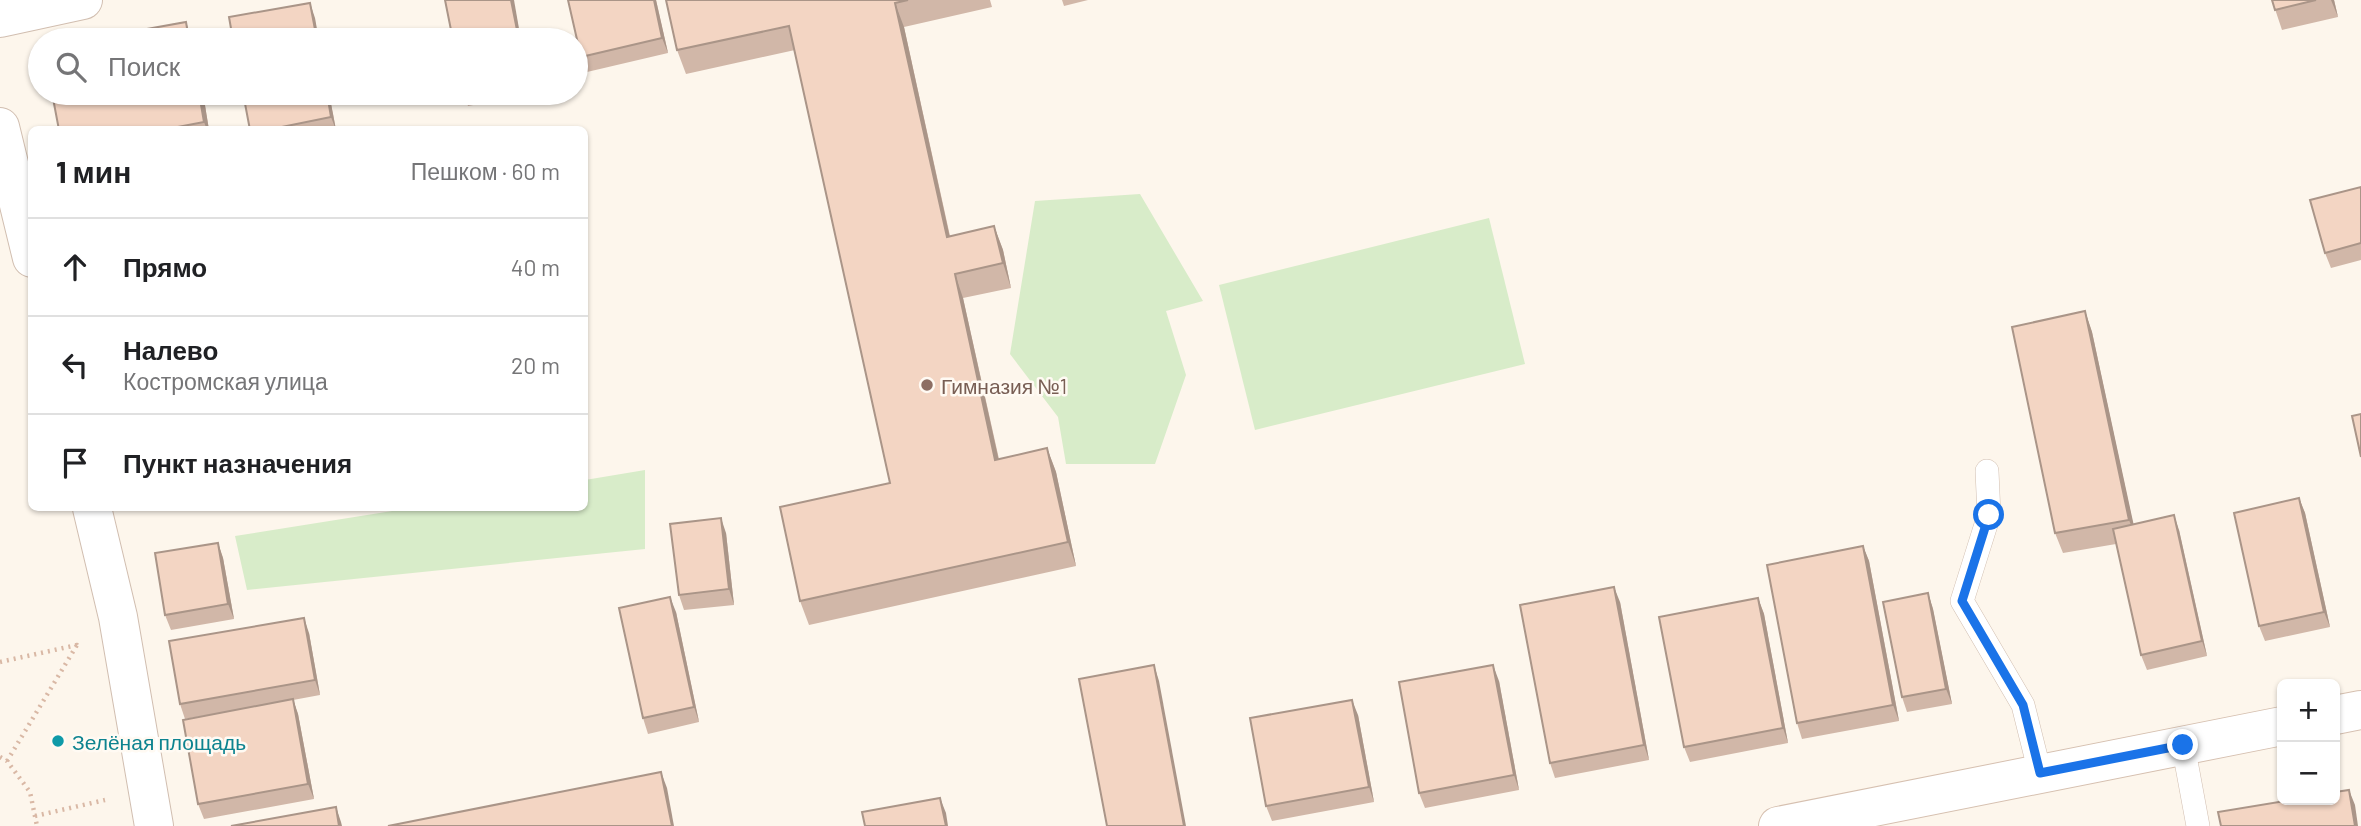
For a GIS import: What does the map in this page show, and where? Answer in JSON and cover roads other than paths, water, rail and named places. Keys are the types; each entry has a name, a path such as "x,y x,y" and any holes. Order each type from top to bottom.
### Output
{"main road":[{"path":"0,18 83,0"},
{"path":"0,127 28,242"},
{"path":"93,511 118,617 154,826"},
{"path":"2340,714 2361,710"},
{"path":"1778,826 2277,727"}],"lane":[{"path":"1987,471 1989,515 1962,601 2023,705 2040,773"},
{"path":"2183,745 2199,826"}],"place":[{"name":"Гимназия №1","path":"927,385"},
{"name":"Зелёная площадь","path":"58,741"}]}
